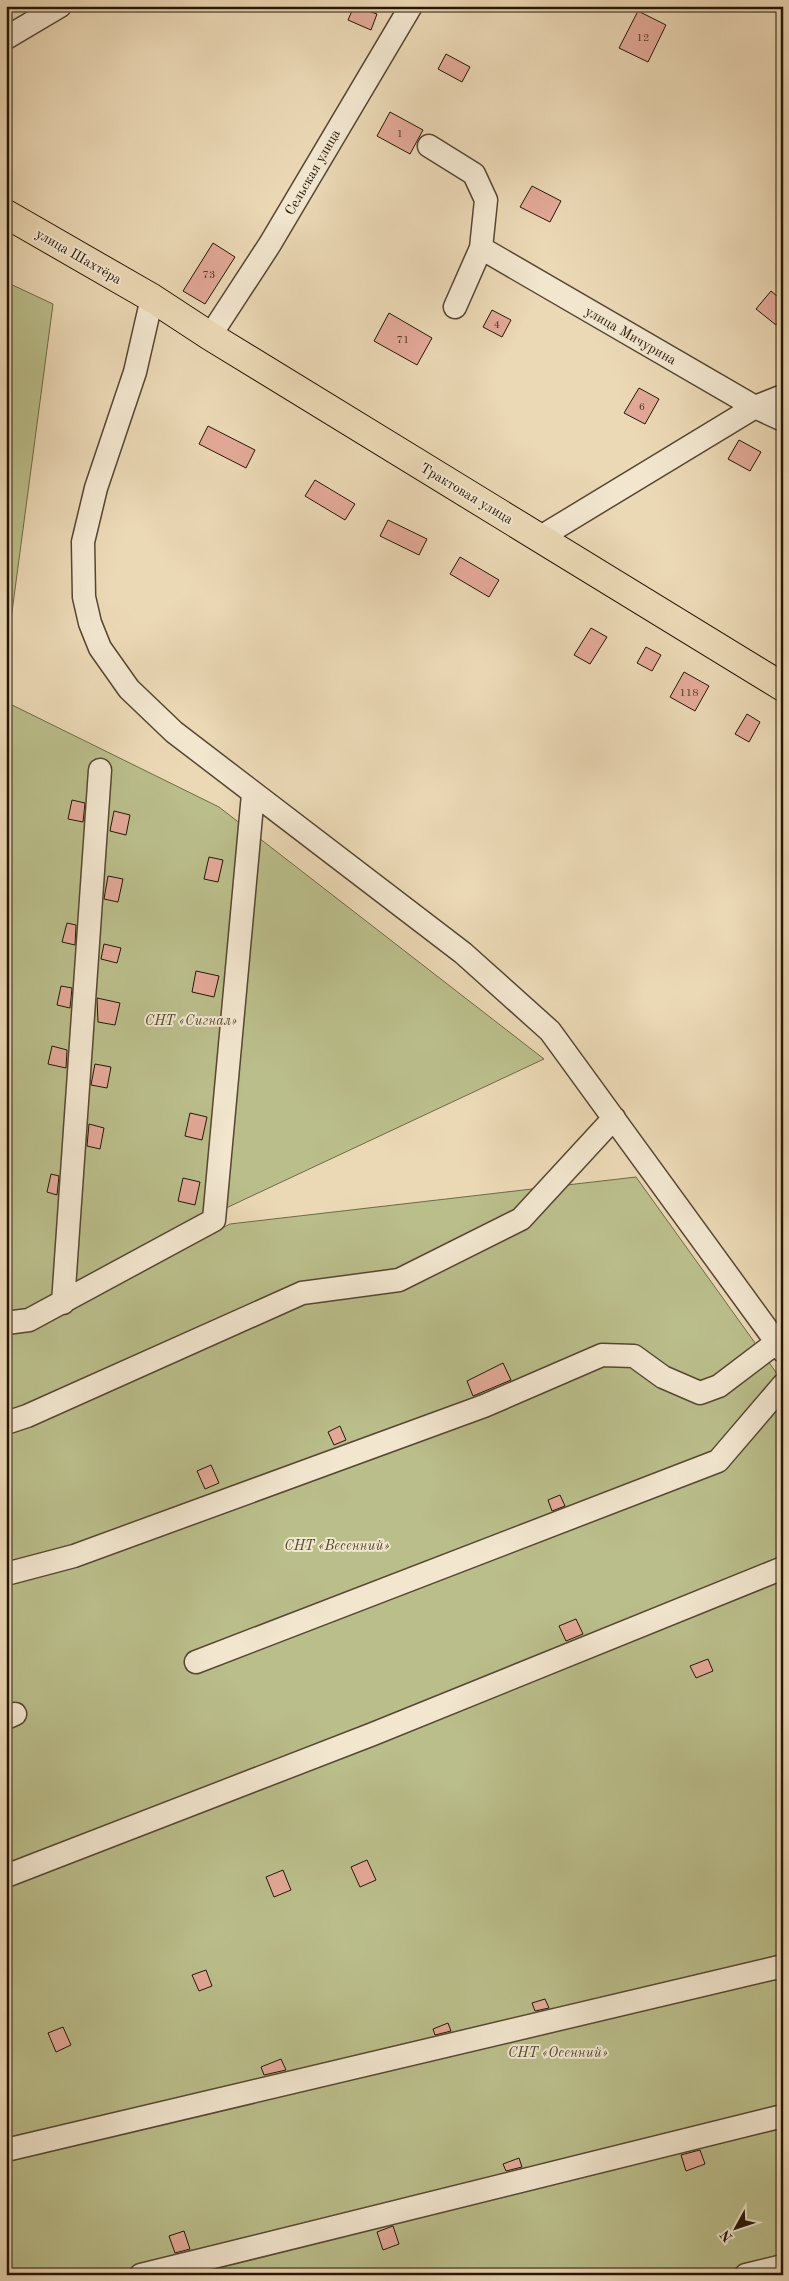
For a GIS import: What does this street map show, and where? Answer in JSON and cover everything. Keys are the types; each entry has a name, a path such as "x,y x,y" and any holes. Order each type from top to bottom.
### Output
{"main road":[{"name":"улица Шахтёра","path":"6,214 152,298"},
{"name":"Трактовая улица","path":"152,298 210,336 783,687"}],"street":[{"path":"6,38 60,6"},
{"name":"Сельская улица","path":"210,336 270,244 411,6"},
{"path":"429,146 474,174 486,200 481,248 455,307"},
{"name":"улица Мичурина","path":"481,248 755,406 783,420"},
{"path":"6,1574 74,1556 475,1410 602,1355 634,1356 663,1377 700,1393 719,1386 780,1346 550,1031 463,953 174,732 129,689 100,648 90,623 84,597 83,542 96,488 135,372 152,298"},
{"path":"539,538 755,406 783,396"},
{"path":"63,1303 100,770"},
{"path":"6,1323 29,1320 214,1220 253,794"},
{"path":"6,1423 28,1416 302,1293 399,1280 521,1219 614,1118"},
{"path":"196,1662 718,1461 783,1385"},
{"path":"6,1876 373,1734 783,1568"},
{"path":"6,2150 783,1966"},
{"path":"141,2275 783,2116"},
{"path":"746,2275 783,2266"}],"green space":[{"path":"6,282 53,304 6,657"},
{"name":"СНТ «Сигнал»","path":"6,702 219,807 544,1059 209,1216 30,1312 6,1314"},
{"name":"СНТ «Весенний»","path":"636,1177 783,1382 783,2275 6,2275 6,1329 31,1325 230,1224"}],"building":[{"path":"354,6 377,14 371,30 348,20"},
{"path":"638,11 666,25 648,62 619,48"},
{"path":"446,54 470,67 462,82 438,69"},
{"path":"390,112 423,130 410,154 377,136"},
{"path":"532,186 561,201 550,222 520,207"},
{"path":"213,243 235,257 205,304 183,291"},
{"path":"771,291 783,301 783,316 776,325 756,309"},
{"path":"492,310 511,320 502,337 483,327"},
{"path":"389,313 432,338 417,365 374,341"},
{"path":"639,388 659,399 645,424 624,413"},
{"path":"208,426 255,450 246,468 199,444"},
{"path":"739,440 761,452 750,471 728,459"},
{"path":"315,480 355,504 345,520 305,496"},
{"path":"388,520 427,539 419,555 380,536"},
{"path":"460,557 499,580 489,597 450,574"},
{"path":"591,628 607,637 590,664 574,655"},
{"path":"646,647 661,655 652,671 637,663"},
{"path":"684,672 709,686 695,711 670,697"},
{"path":"747,714 760,722 749,742 735,734"},
{"path":"72,800 85,803 83,822 68,819"},
{"path":"114,811 130,815 126,835 110,831"},
{"path":"209,857 223,860 218,882 204,879"},
{"path":"108,876 123,879 118,902 104,899"},
{"path":"67,923 76,925 75,945 62,942"},
{"path":"104,944 121,948 117,963 101,959"},
{"path":"196,971 219,976 214,997 192,992"},
{"path":"61,986 72,988 70,1008 57,1005"},
{"path":"97,998 120,1003 115,1025 98,1022"},
{"path":"52,1046 67,1050 66,1068 48,1064"},
{"path":"95,1064 111,1067 107,1088 91,1085"},
{"path":"190,1113 207,1117 202,1140 185,1136"},
{"path":"89,1124 104,1128 100,1149 87,1146"},
{"path":"51,1174 59,1176 57,1195 47,1192"},
{"path":"183,1178 200,1182 195,1205 178,1201"},
{"path":"503,1363 511,1380 473,1396 467,1381"},
{"path":"340,1426 346,1440 334,1445 328,1432"},
{"path":"211,1465 219,1483 205,1489 197,1471"},
{"path":"560,1495 565,1506 552,1511 548,1500"},
{"path":"576,1619 583,1634 566,1641 559,1626"},
{"path":"708,1659 713,1671 696,1678 690,1666"},
{"path":"367,1860 376,1880 360,1887 351,1867"},
{"path":"283,1870 291,1890 274,1897 266,1877"},
{"path":"206,1970 212,1986 199,1991 192,1975"},
{"path":"545,1999 549,2008 535,2011 532,2003"},
{"path":"448,2023 451,2031 435,2035 433,2029"},
{"path":"63,2027 71,2045 56,2052 48,2033"},
{"path":"281,2059 286,2070 264,2075 261,2067"},
{"path":"700,2150 705,2164 686,2171 681,2155"},
{"path":"519,2158 522,2167 506,2171 503,2164"},
{"path":"393,2226 399,2244 383,2250 377,2232"},
{"path":"184,2231 190,2249 175,2253 169,2236"}],"park label":[{"name":"СНТ «Осенний»","path":"558,2052"}]}
